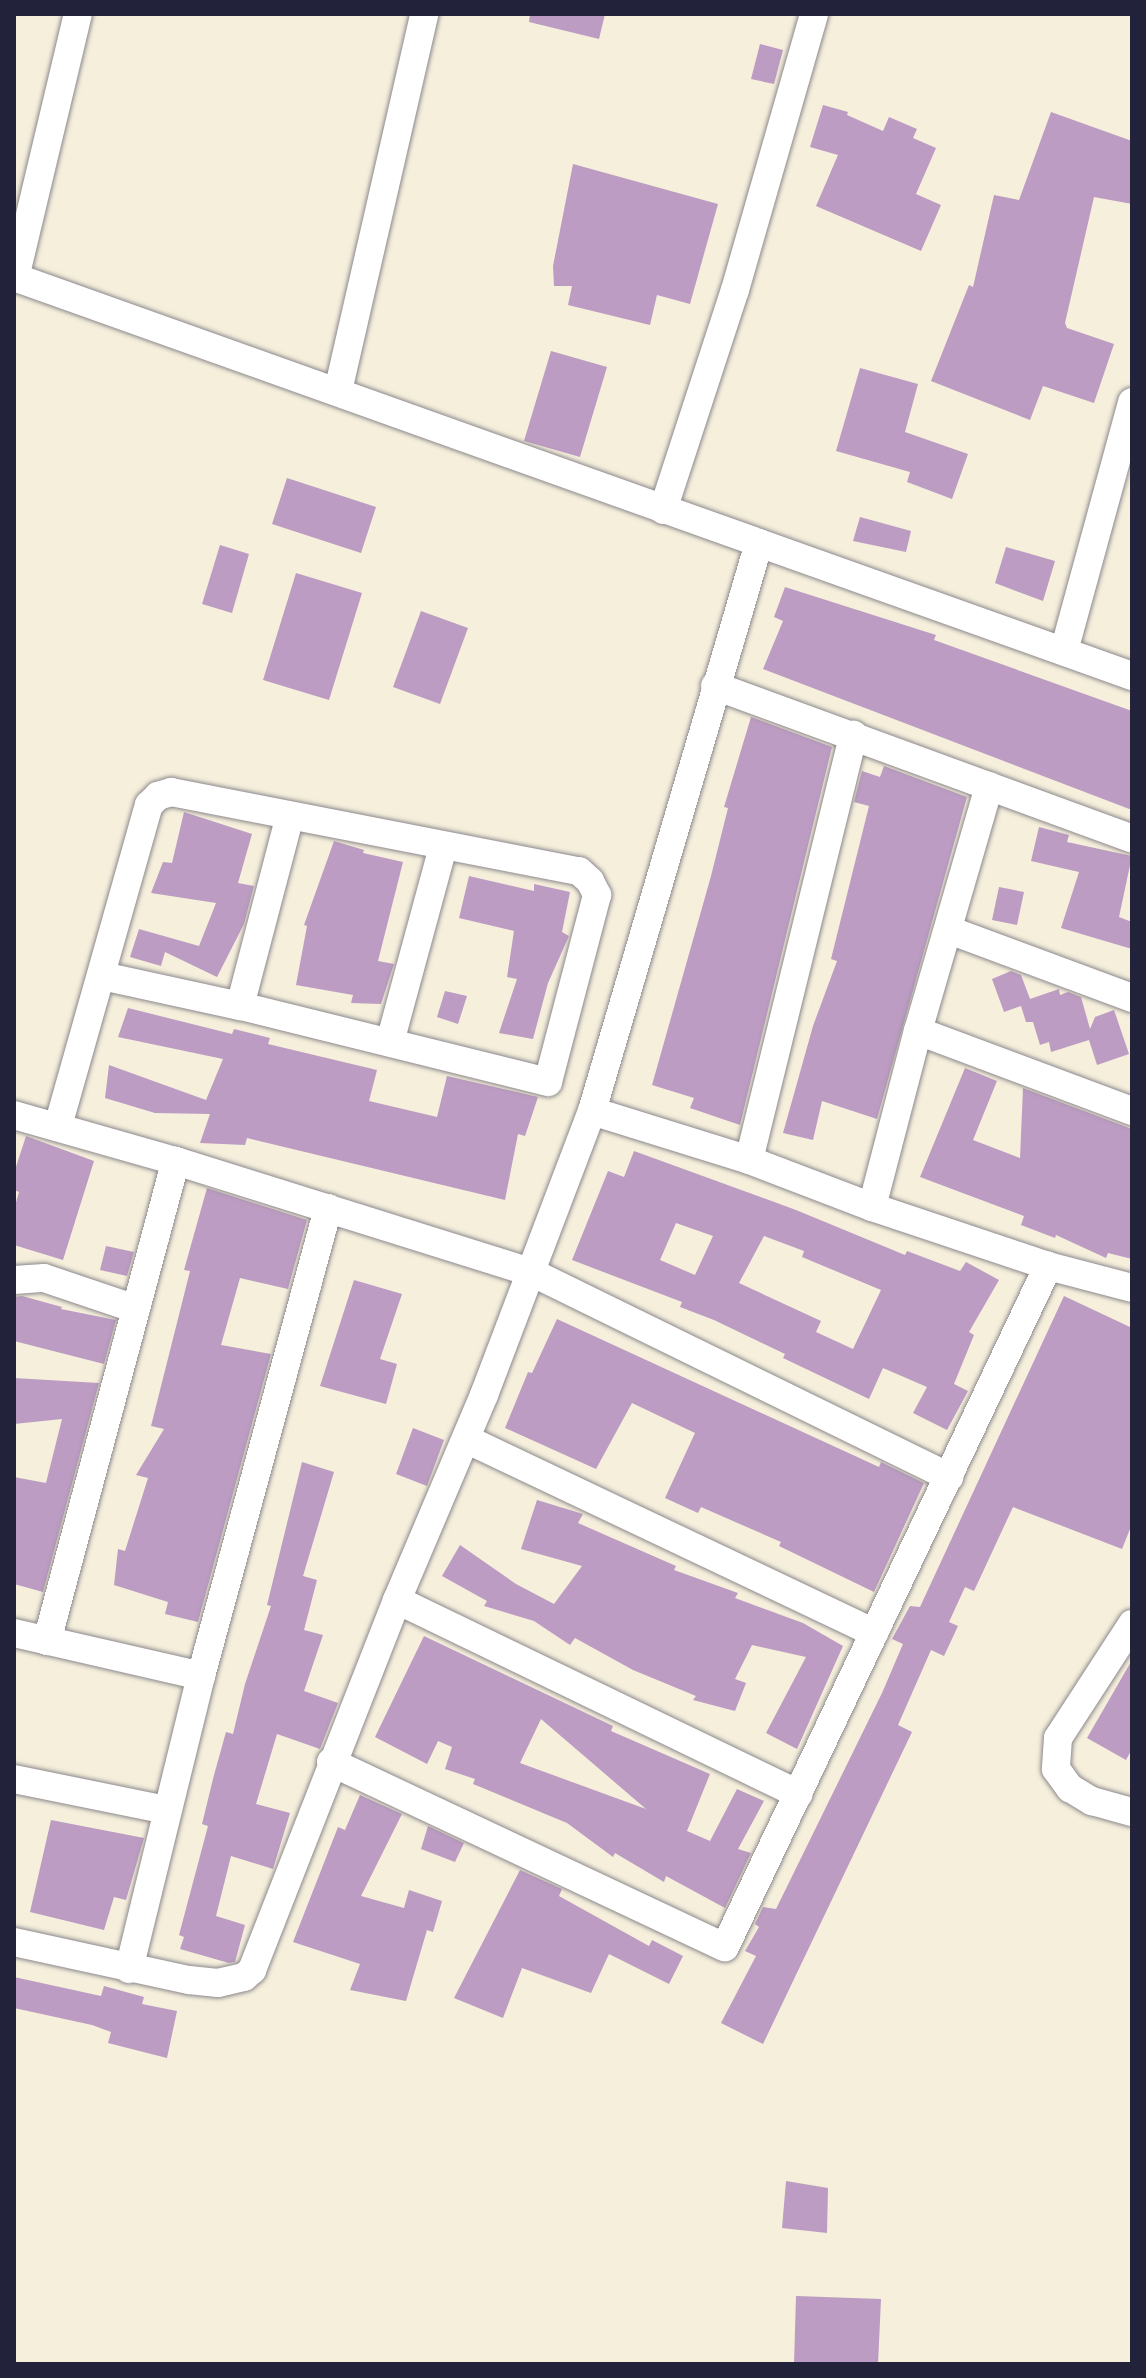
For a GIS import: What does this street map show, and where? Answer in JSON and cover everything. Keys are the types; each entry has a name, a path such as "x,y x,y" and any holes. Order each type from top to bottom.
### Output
{"street":[{"path":"78,14 14,278 1132,676"},
{"path":"338,391 424,14"},
{"path":"663,510 735,290 814,14"},
{"path":"1064,651 1132,402"},
{"path":"14,1942 129,1969 218,1983 249,1974 331,1762 466,1439 592,1111 759,543"},
{"path":"715,686 1132,839"},
{"path":"749,1160 853,735"},
{"path":"872,1207 918,1031 989,786"},
{"path":"58,1126 149,805 158,796 171,792 579,871 590,881 597,895 548,1082 240,1006 102,976"},
{"path":"240,1006 290,816"},
{"path":"390,1042 443,847"},
{"path":"949,930 1132,998"},
{"path":"918,1031 1132,1111"},
{"path":"592,1111 749,1160 872,1207 1048,1266 1132,1288"},
{"path":"14,1115 176,1161 531,1272 950,1477"},
{"path":"47,1641 176,1161"},
{"path":"129,1969 201,1676 328,1208"},
{"path":"331,1762 725,1947 1048,1266"},
{"path":"14,1280 44,1278 136,1309"},
{"path":"466,1439 874,1633"},
{"path":"397,1600 799,1794"},
{"path":"1132,1624 1058,1738 1056,1769 1070,1788 1092,1801 1132,1812"},
{"path":"14,1633 201,1676"},
{"path":"14,1779 167,1810"}],"building":[{"path":"530,14 605,14 599,39 529,22"},
{"path":"760,44 783,50 774,84 751,79"},
{"path":"823,105 848,112 847,115 883,131 889,117 917,129 913,138 936,148 916,194 941,205 921,251 816,206 838,155 810,147"},
{"path":"1051,112 1132,141 1132,204 1094,197 1065,323 1067,328 1114,344 1094,403 1043,386 1030,420 931,381 969,285 973,287 994,195 1019,200"},
{"path":"573,164 718,204 690,304 657,295 650,325 568,305 572,286 554,286 553,266"},
{"path":"551,351 607,367 580,457 524,441"},
{"path":"860,368 918,384 905,432 968,454 952,499 907,482 910,472 836,451"},
{"path":"287,478 376,507 361,553 272,524"},
{"path":"860,517 911,531 906,552 853,541"},
{"path":"220,545 249,554 232,613 202,604"},
{"path":"1006,547 1055,561 1043,601 995,583"},
{"path":"296,573 362,593 329,700 263,680"},
{"path":"785,587 936,635 934,640 1132,711 1132,810 763,669 783,621 774,617"},
{"path":"421,611 468,628 440,704 393,687"},
{"path":"751,717 832,747 740,1125 690,1108 694,1098 652,1085 711,876 728,808 724,807"},
{"path":"884,766 967,797 877,1119 822,1101 813,1140 783,1133 813,1026 837,961 831,959 869,806 854,802 862,771 880,777"},
{"path":"184,812 252,834 238,883 254,886 244,924 217,977 165,952 161,966 130,957 139,929 199,946 216,903 151,893 163,862 172,863"},
{"path":"1039,827 1069,835 1067,842 1132,856 1119,917 1132,922 1132,949 1061,928 1079,872 1031,861"},
{"path":"334,841 364,850 363,853 403,862 378,961 394,964 381,1004 351,1003 353,995 296,985 307,926 304,925"},
{"path":"469,876 534,891 534,884 570,892 562,932 569,936 548,983 533,1039 499,1033 517,979 507,977 514,931 459,918"},
{"path":"999,887 1024,892 1017,925 992,920"},
{"path":"1011,971 1021,975 1030,999 1059,989 1060,995 1068,992 1081,997 1090,1029 1095,1017 1114,1010 1129,1054 1097,1065 1089,1040 1051,1052 1049,1042 1040,1045 1033,1022 1026,1022 1021,1006 1004,1012 992,979"},
{"path":"445,991 467,996 458,1024 437,1017"},
{"path":"128,1008 232,1034 234,1029 270,1038 268,1044 377,1070 369,1101 437,1117 447,1076 538,1097 525,1136 518,1134 505,1200 247,1138 245,1145 200,1143 210,1114 155,1113 105,1098 109,1065 206,1100 223,1059 118,1037"},
{"path":"965,1068 997,1081 973,1140 1020,1158 1023,1088 1132,1129 1132,1259 1108,1253 1106,1258 1056,1235 1055,1238 1021,1225 1024,1216 920,1177"},
{"path":"26,1136 94,1161 63,1260 14,1245 14,1209 19,1192 14,1190 14,1173"},
{"path":"634,1151 796,1210 905,1255 907,1251 960,1271 966,1262 999,1280 969,1332 974,1335 954,1384 968,1391 947,1430 913,1413 927,1387 883,1368 869,1399 783,1358 785,1354 680,1307 682,1302 572,1260 608,1171 624,1177","holes":["676,1223 713,1236 695,1275 660,1260","764,1236 804,1251 802,1257 881,1290 853,1349 816,1332 821,1321 739,1283"]},
{"path":"207,1188 307,1220 288,1289 240,1278 221,1345 271,1354 198,1622 165,1614 168,1602 114,1585 118,1549 125,1551 148,1478 136,1475 164,1429 151,1426 190,1271 184,1270"},
{"path":"106,1246 134,1252 127,1276 100,1270"},
{"path":"354,1280 402,1294 380,1359 397,1364 386,1404 320,1386"},
{"path":"22,1296 61,1309 116,1320 104,1364 14,1341 14,1297"},
{"path":"1064,1296 1132,1328 1132,1524 1122,1549 1013,1507 974,1591 965,1587 949,1622 958,1626 944,1656 931,1650 898,1725 912,1732 763,2044 721,2023 756,1956 745,1951 759,1927 755,1924 763,1907 776,1909 882,1693 903,1644 892,1639 910,1606 920,1607"},
{"path":"557,1319 879,1467 881,1462 924,1483 874,1592 779,1546 781,1542 701,1507 698,1513 665,1498 695,1433 632,1403 596,1469 505,1428 528,1372 532,1373"},
{"path":"14,1378 99,1383 43,1592 14,1584 14,1477 46,1483 62,1419 14,1424"},
{"path":"413,1428 444,1440 427,1486 396,1474"},
{"path":"302,1462 334,1472 303,1576 317,1580 304,1630 323,1635 304,1691 338,1703 320,1749 277,1734 256,1804 290,1813 273,1869 231,1856 216,1916 245,1925 235,1962 229,1963 180,1949 184,1937 179,1935 208,1826 202,1824 214,1775 226,1732 233,1734 245,1684 271,1606 267,1605"},
{"path":"537,1500 583,1514 578,1523 676,1566 674,1570 738,1593 735,1598 803,1623 843,1646 797,1749 766,1733 806,1657 752,1645 735,1679 746,1683 735,1711 693,1700 696,1696 633,1670 575,1638 570,1645 534,1621 484,1606 487,1601 442,1576 460,1545 516,1584 554,1604 582,1566 521,1549"},
{"path":"424,1636 613,1726 611,1731 710,1774 687,1831 710,1841 737,1789 764,1801 738,1849 751,1853 725,1908 666,1876 664,1882 615,1853 613,1857 567,1823 473,1784 475,1779 445,1769 452,1747 438,1741 427,1764 375,1737","holes":["541,1719 646,1809 520,1763"]},
{"path":"1132,1660 1132,1749 1126,1760 1087,1738"},
{"path":"360,1795 402,1814 361,1896 404,1908 409,1890 442,1901 433,1932 427,1930 406,2001 350,1990 360,1964 293,1942 338,1827 345,1830"},
{"path":"51,1820 144,1838 126,1900 114,1897 104,1930 30,1912"},
{"path":"428,1826 464,1843 455,1862 421,1849"},
{"path":"520,1870 562,1889 559,1896 649,1946 652,1940 683,1956 669,1984 609,1954 591,1993 522,1968 503,2018 454,1998"},
{"path":"14,1977 101,1996 104,1986 144,1997 142,2004 177,2011 167,2058 108,2043 111,2032 92,2025 14,2008"},
{"path":"786,2181 828,2188 827,2233 782,2228"},
{"path":"796,2296 881,2299 878,2364 794,2364"}]}
